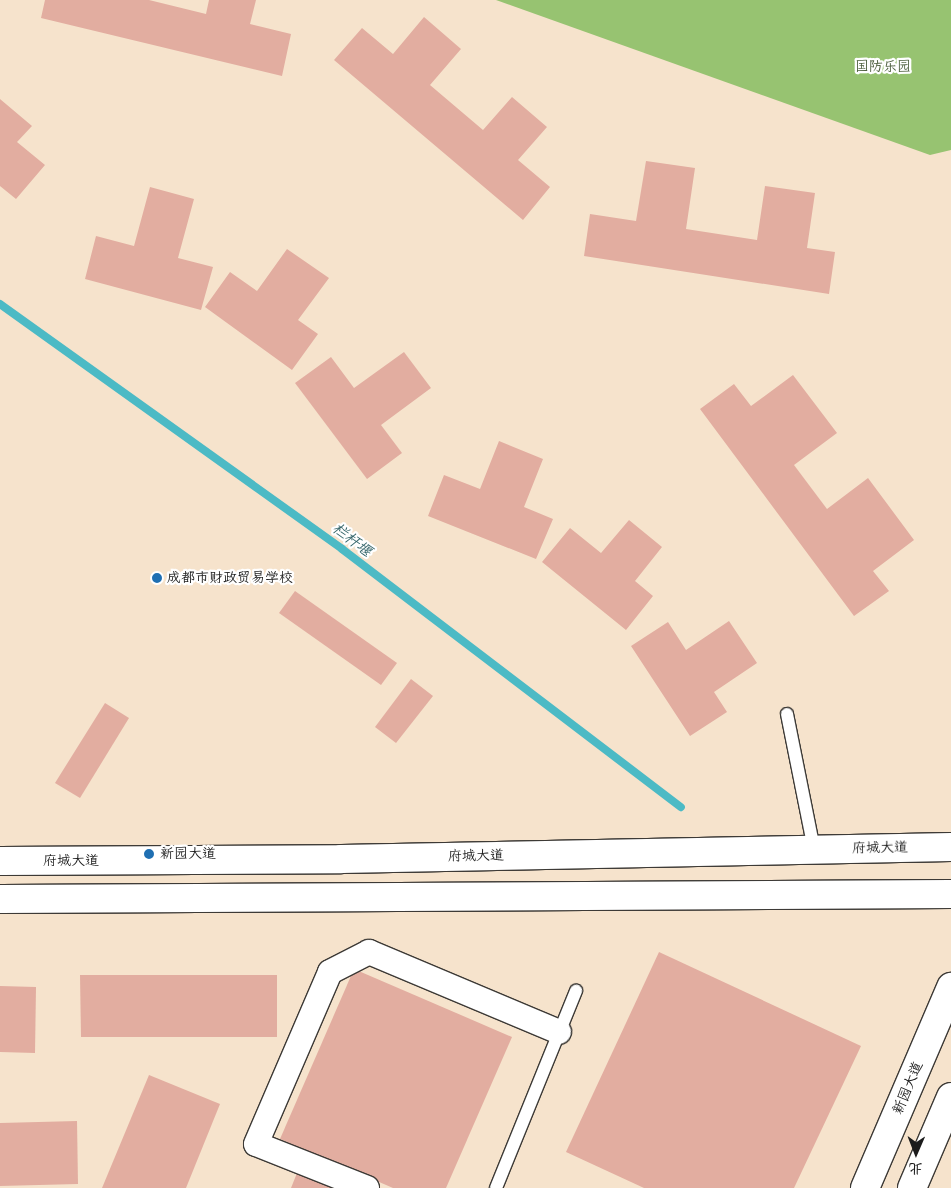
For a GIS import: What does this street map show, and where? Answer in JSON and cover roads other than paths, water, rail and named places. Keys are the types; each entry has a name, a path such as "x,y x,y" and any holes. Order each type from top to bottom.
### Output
{"main road":[{"name":"府城大道","path":"0,861 342,859 951,847"},
{"path":"0,899 951,894"},
{"name":"新园大道","path":"865,1188 951,988"},
{"path":"912,1188 951,1097"}],"street":[{"path":"367,1188 256,1144 330,972 369,952 559,1032"}],"lane":[{"path":"787,714 814,849"},
{"path":"496,1188 576,991"}],"waterway":[{"name":"栏杆堰","path":"0,304 342,549 681,807"}],"place":[{"name":"成都市财政贸易学校","path":"157,578"},
{"name":"新园大道","path":"149,854"}],"park label":[{"name":"国防乐园","path":"883,67"}]}
